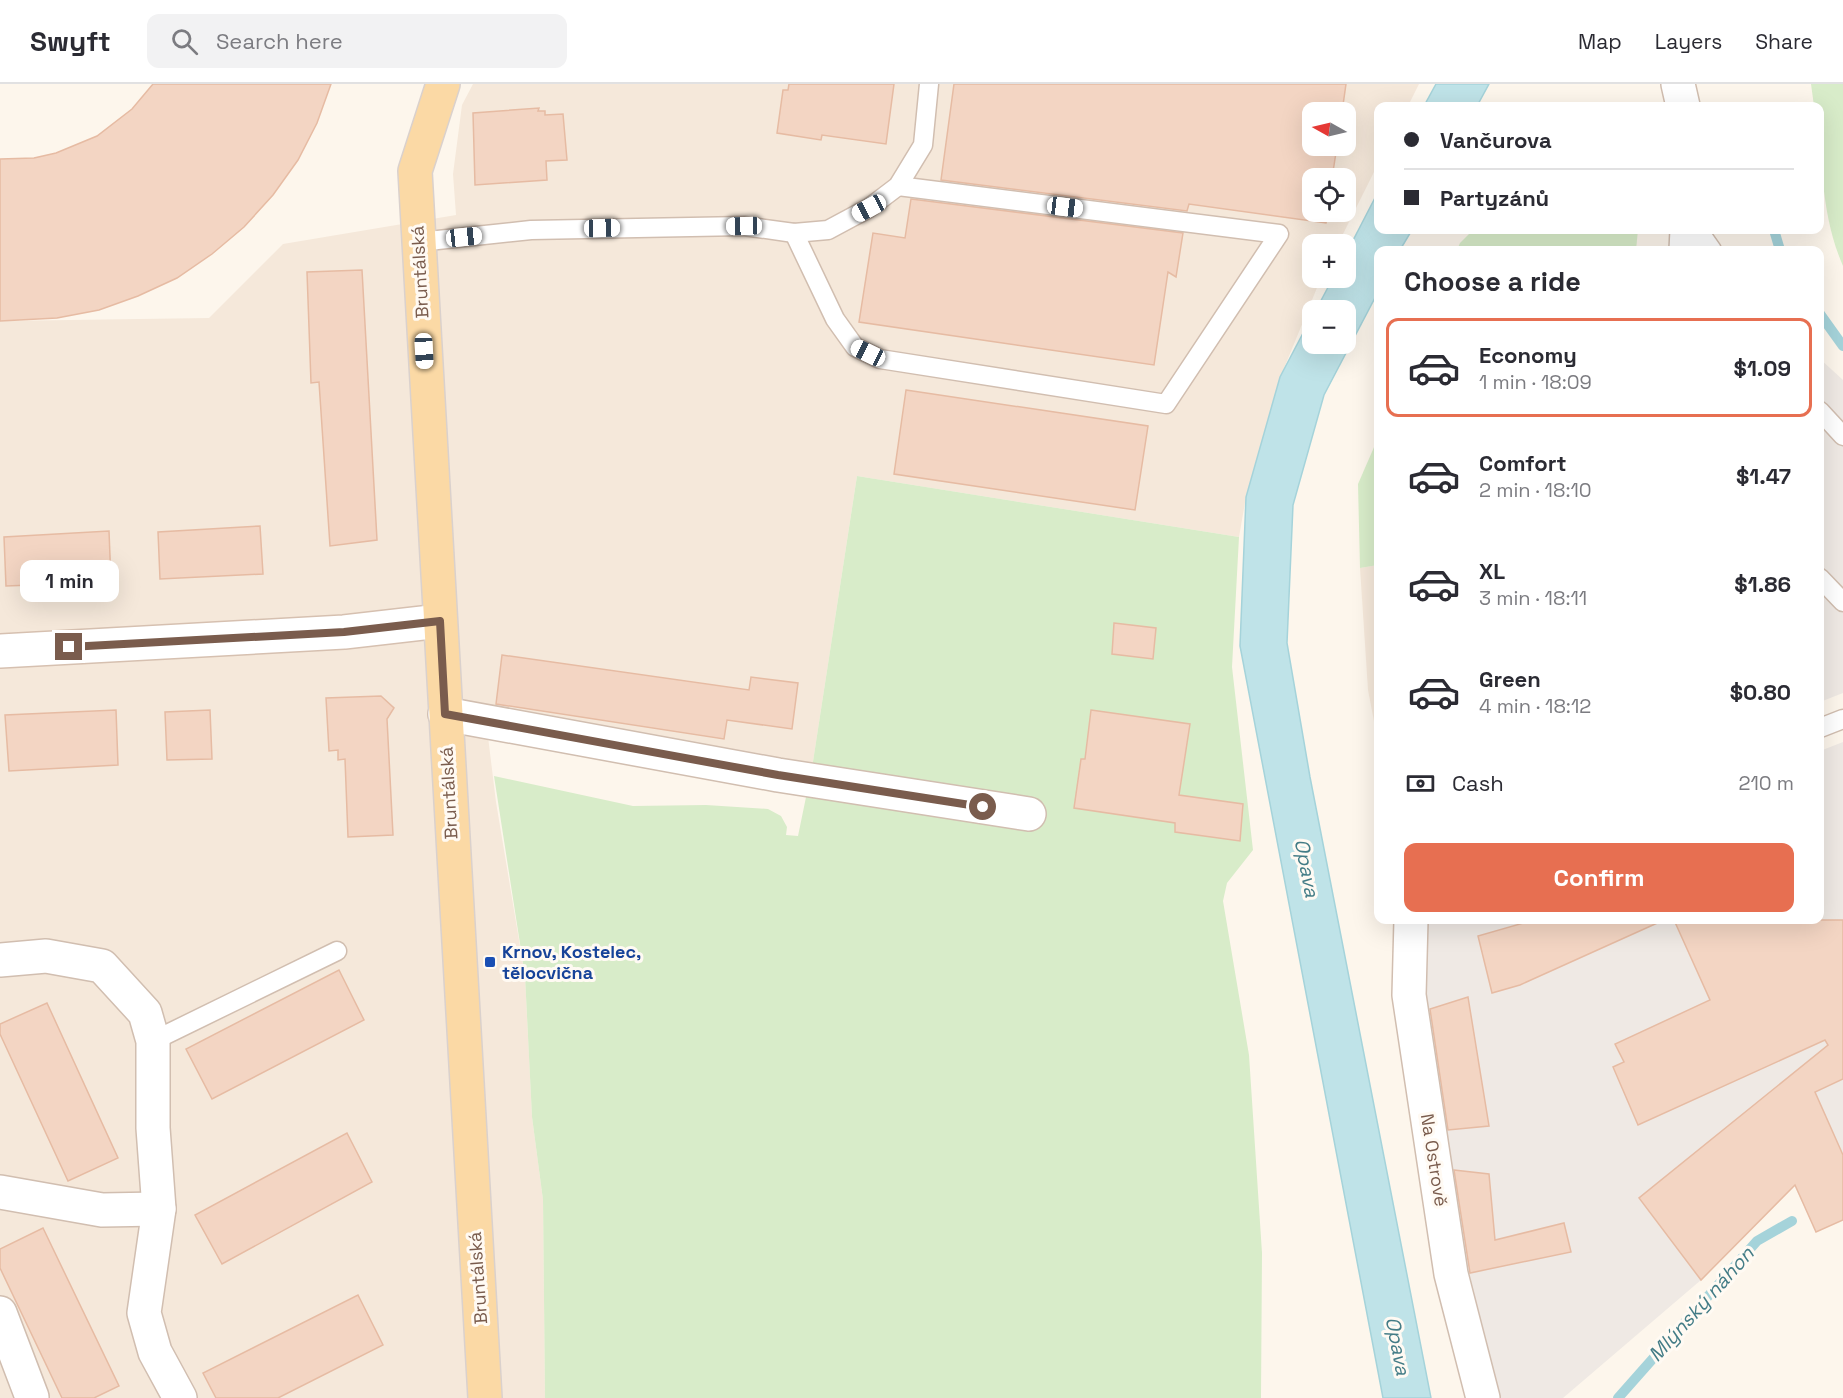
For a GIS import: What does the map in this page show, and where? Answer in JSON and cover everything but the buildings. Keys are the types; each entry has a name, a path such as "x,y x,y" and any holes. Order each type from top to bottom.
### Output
{"main road":[{"name":"Bruntálská","path":"443,84 415,171 485,1398"}],"street":[{"path":"1678,84 1682,102"},
{"path":"0,651 344,632 440,621"},
{"path":"445,714 778,775 1029,814"},
{"name":"Na Ostrově","path":"1411,924 1408,995 1451,1274 1483,1398"},
{"path":"0,960 46,956 102,966 145,1013 153,1041 153,1128 159,1209 144,1313 155,1352 180,1398"},
{"path":"0,1192 102,1210 159,1209"},
{"path":"0,1313 32,1397"}],"lane":[{"path":"419,242 543,230 744,226 794,233 828,230 869,208 898,186 923,145 929,84"},
{"path":"794,233 835,319 855,347 880,359 1166,404 1279,234 898,186"},
{"path":"1824,415 1843,436"},
{"path":"1824,582 1843,602"},
{"path":"1824,726 1843,719"},
{"path":"153,1041 337,951"}],"shaded area":[{"path":"473,84 1419,84 1410,102 1374,102 1374,172 1356,208 1356,168 1302,168 1302,222 1349,222 1343,234 1302,234 1302,288 1317,288 1312,300 1302,300 1302,324 1280,378 1246,497 1239,537 857,476 812,768 725,757 484,704 496,802 525,976 532,1117 543,1200 545,1398 0,1398 0,321 209,318 283,244 456,215 453,174 462,105"},
{"path":"1824,363 1843,380 1843,693 1824,700"},
{"path":"1374,566 1374,721 1368,690 1360,568"},
{"path":"1843,742 1843,1220 1816,1232 1794,1185 1701,1280 1563,1398 1497,1398 1467,1274 1417,1013 1419,924 1824,924 1824,749"}],"green space":[{"path":"1811,84 1843,84 1843,266 1826,208 1824,102 1813,102"},
{"path":"1469,234 1638,234 1636,246 1459,246"},
{"path":"1374,447 1374,566 1360,568 1358,484"},
{"path":"857,476 1239,537 1232,667 1253,850 1227,883 1223,901 1249,1055 1262,1253 1261,1398 545,1398 543,1200 532,1117 525,976 494,776 633,806 706,805 768,809 781,816 787,827 786,835 798,836 812,768"}],"water":[{"path":"1436,84 1489,84 1479,102 1426,102"},
{"path":"1374,200 1374,234 1410,234 1402,246 1374,246 1374,300 1356,334 1356,300 1321,300 1328,288 1356,288 1356,235"},
{"name":"Opava","path":"1302,335 1302,354 1345,354 1324,395 1293,505 1287,643 1310,777 1431,1398 1383,1398 1240,646 1246,497 1280,377"}],"waterway":[{"path":"1775,234 1779,246"},
{"path":"1824,320 1843,346"},
{"name":"Mlýnský náhon","path":"1618,1398 1757,1241 1792,1221"}],"place":[{"name":"Krnov, Kostelec, tělocvična","path":"490,962"}],"route":[{"path":"69,647 344,632 440,621 445,714 778,775 983,807"}]}
